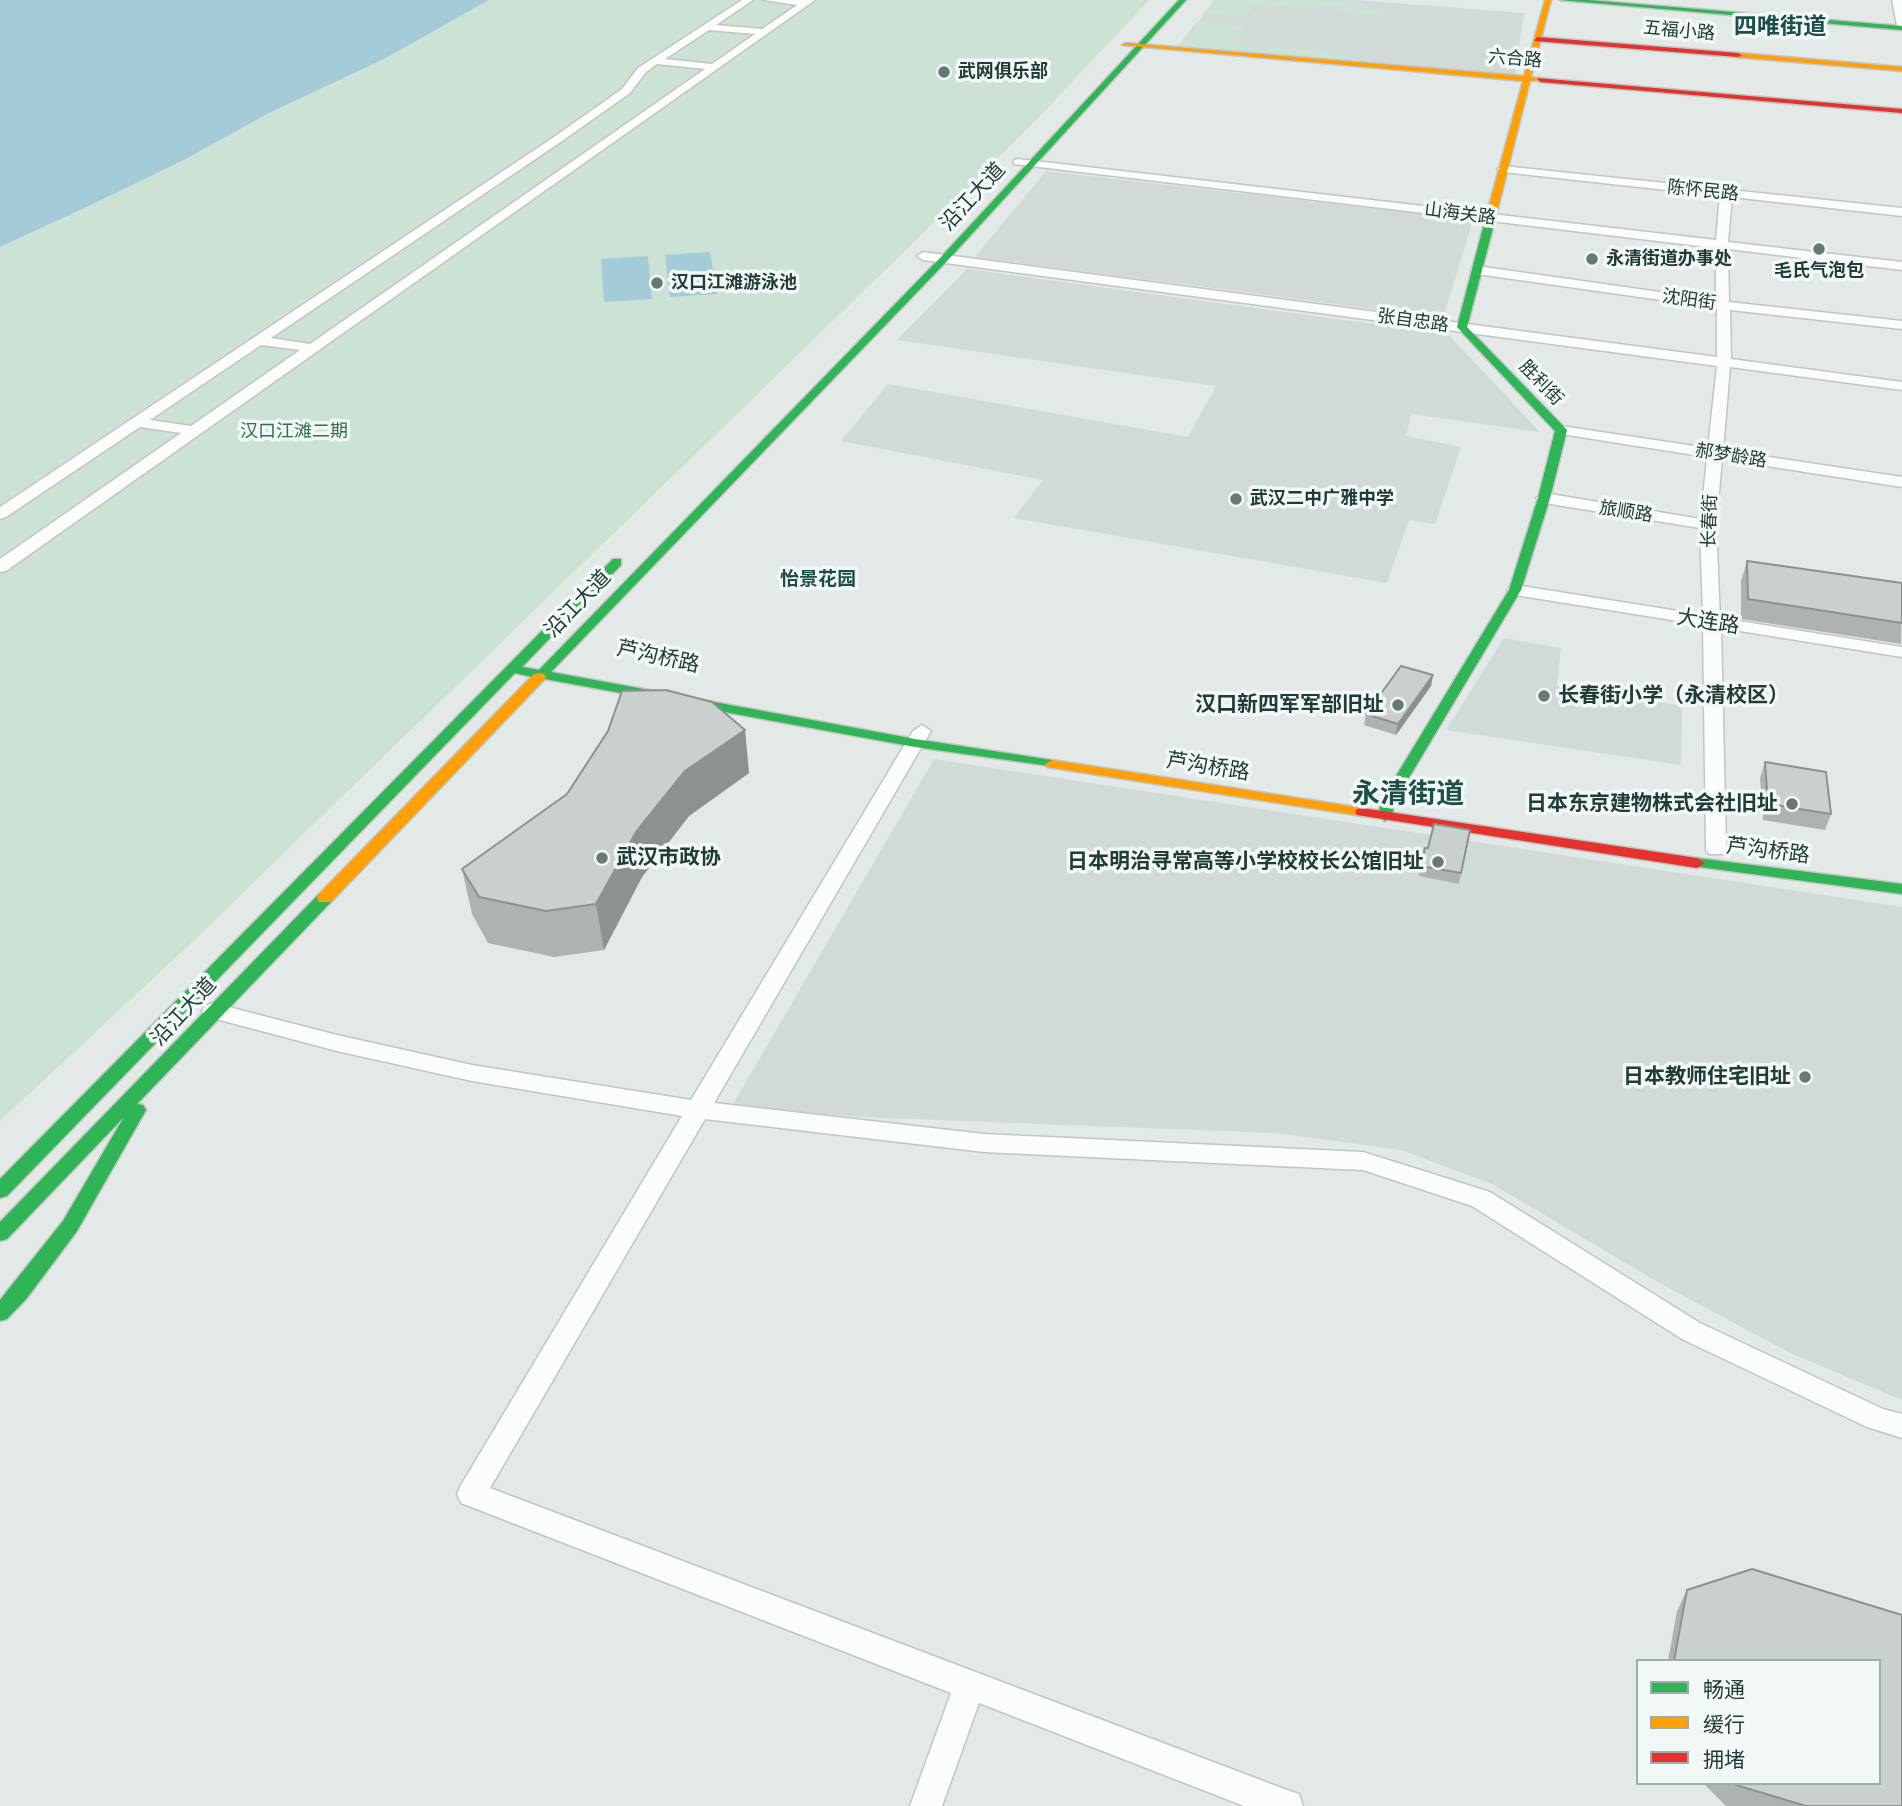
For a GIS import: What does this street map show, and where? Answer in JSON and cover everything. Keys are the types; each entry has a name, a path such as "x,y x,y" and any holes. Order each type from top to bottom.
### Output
{"main road":[{"name":"沿江大道","path":"0,1234 944,259 1025,163 1133,45 1167,0"},
{"name":"沿江大道","path":"1133,45 1183,0"},
{"path":"1462,327 1548,0"},
{"path":"1563,0 1902,26"},
{"name":"五福小路","path":"1537,39 1902,69"},
{"name":"六合路","path":"1133,45 1902,111"},
{"name":"沿江大道","path":"918,261 1025,163"},
{"name":"胜利街","path":"1387,808 1515,590 1544,498 1560,430 1462,327"},
{"name":"沿江大道","path":"0,1191 626,553"},
{"name":"芦沟桥路","path":"527,652 583,663"},
{"name":"芦沟桥路","path":"511,669 918,737 1387,808 1835,864"},
{"name":"芦沟桥路","path":"691,685 918,737"},
{"name":"芦沟桥路","path":"1387,808 1671,860 1902,889"},
{"path":"0,1313 20,1292 70,1226 161,1067"}],"street":[{"path":"630,98 642,70 748,0"},
{"path":"769,0 807,2"},
{"path":"1897,0 1902,26"},
{"path":"0,567 807,2"},
{"path":"707,27 763,33"},
{"path":"655,61 713,67"},
{"path":"0,513 558,139 630,98 664,102"},
{"path":"558,139 603,145"},
{"name":"山海关路","path":"1025,163 1902,266"},
{"name":"陈怀民路","path":"1503,169 1902,212"},
{"name":"长春街","path":"1716,850 1712,623 1707,525 1724,362 1722,245 1726,193"},
{"path":"471,197 519,204"},
{"name":"张自忠路","path":"918,261 944,259 1902,386"},
{"path":"362,270 413,278"},
{"name":"沈阳街","path":"1477,270 1723,305 1902,325"},
{"path":"258,340 312,348"},
{"path":"137,422 194,431"},
{"name":"郝梦龄路","path":"1560,430 1902,482"},
{"name":"旅顺路","path":"1544,498 1707,525"},
{"path":"0,546 23,551"},
{"name":"大连路","path":"1515,590 1902,652"},
{"path":"918,737 471,1494 1287,1806"},
{"path":"213,1011 472,1073 698,1111 984,1143 1363,1161 1481,1199 1690,1331 1877,1419 1902,1426"},
{"path":"926,1806 970,1685"}],"shaded area":[{"path":"1214,0 1355,0 1524,13 1515,74 1181,46"},
{"path":"1046,171 1473,220 1443,318 975,257"},
{"path":"967,269 1448,334 1540,432 1411,414 1406,436 1461,447 1435,524 1409,520 1387,583 1014,518 1043,480 841,441 888,384 1188,437 1216,386 897,340"},
{"name":"长春街小学（永清校区）","path":"1504,638 1561,648 1557,686 1682,706 1681,765 1446,730"},
{"path":"934,759 1902,907 1902,1400 1790,1353 1656,1281 1494,1185 1401,1150 1277,1133 860,1117 732,1106"}],"green space":[{"name":"汉口江滩二期","path":"489,0 1149,0 1041,115 907,249 188,946 0,1121 0,247 184,160 269,113 384,59"},
{"path":"1216,0 1306,0 1383,6 1379,15 1255,4 1247,17 1206,13"},
{"path":"1196,22 1243,26 1232,44 1350,54 1346,62 1177,47"}],"water":[{"path":"0,0 489,0 384,59 269,113 184,160 0,247"},
{"path":"710,252 717,294 670,297 665,255"},
{"path":"648,256 652,299 604,302 601,259"}],"building":[{"path":"1747,561 1902,583 1902,623 1748,599"},
{"name":"汉口新四军军部旧址","path":"1401,666 1433,675 1398,724 1366,714"},
{"path":"666,690 712,702 745,730 685,771 636,832 596,904 546,911 479,897 462,869 567,794 608,731 622,691"},
{"path":"1765,762 1826,772 1831,814 1768,804"},
{"name":"日本明治寻常高等小学校校长公馆旧址","path":"1434,824 1470,830 1461,873 1421,866"},
{"path":"1752,1569 1902,1615 1902,1806 1806,1806 1736,1785 1881,1785 1881,1659 1674,1659 1687,1590"}],"traffic: fast":[{"path":"539,677 944,259 1183,0"},
{"path":"1563,0 1902,28"},
{"path":"1385,816 1388,801 1515,590 1544,498 1561,430 1462,327 1489,224"},
{"path":"0,1191 617,562"},
{"path":"518,670 915,743 1052,764"},
{"path":"1697,863 1902,889"},
{"path":"0,1234 325,898"},
{"path":"0,1313 20,1292 70,1226 137,1110"}],"traffic: slow":[{"path":"1489,224 1548,0"},
{"path":"1126,45 1540,80"},
{"path":"1738,55 1902,69"},
{"path":"325,898 539,677"},
{"path":"1052,764 1362,812"}],"traffic: jam":[{"path":"1537,39 1738,55"},
{"path":"1540,80 1902,111"},
{"path":"1362,812 1697,863"}],"place":[{"name":"武网俱乐部","path":"944,72"},
{"name":"毛氏气泡包","path":"1819,249"},
{"name":"永清街道办事处","path":"1592,259"},
{"name":"汉口江滩游泳池","path":"657,283"},
{"name":"武汉二中广雅中学","path":"1236,499"},
{"name":"长春街小学（永清校区）","path":"1544,696"},
{"name":"汉口新四军军部旧址","path":"1398,705"},
{"name":"日本东京建物株式会社旧址","path":"1792,804"},
{"name":"武汉市政协","path":"602,858"},
{"name":"日本明治寻常高等小学校校长公馆旧址","path":"1438,862"},
{"name":"日本教师住宅旧址","path":"1805,1077"}],"district":[{"name":"四唯街道","path":"1780,27"},
{"name":"怡景花园","path":"818,579"},
{"name":"永清街道","path":"1408,795"}]}
